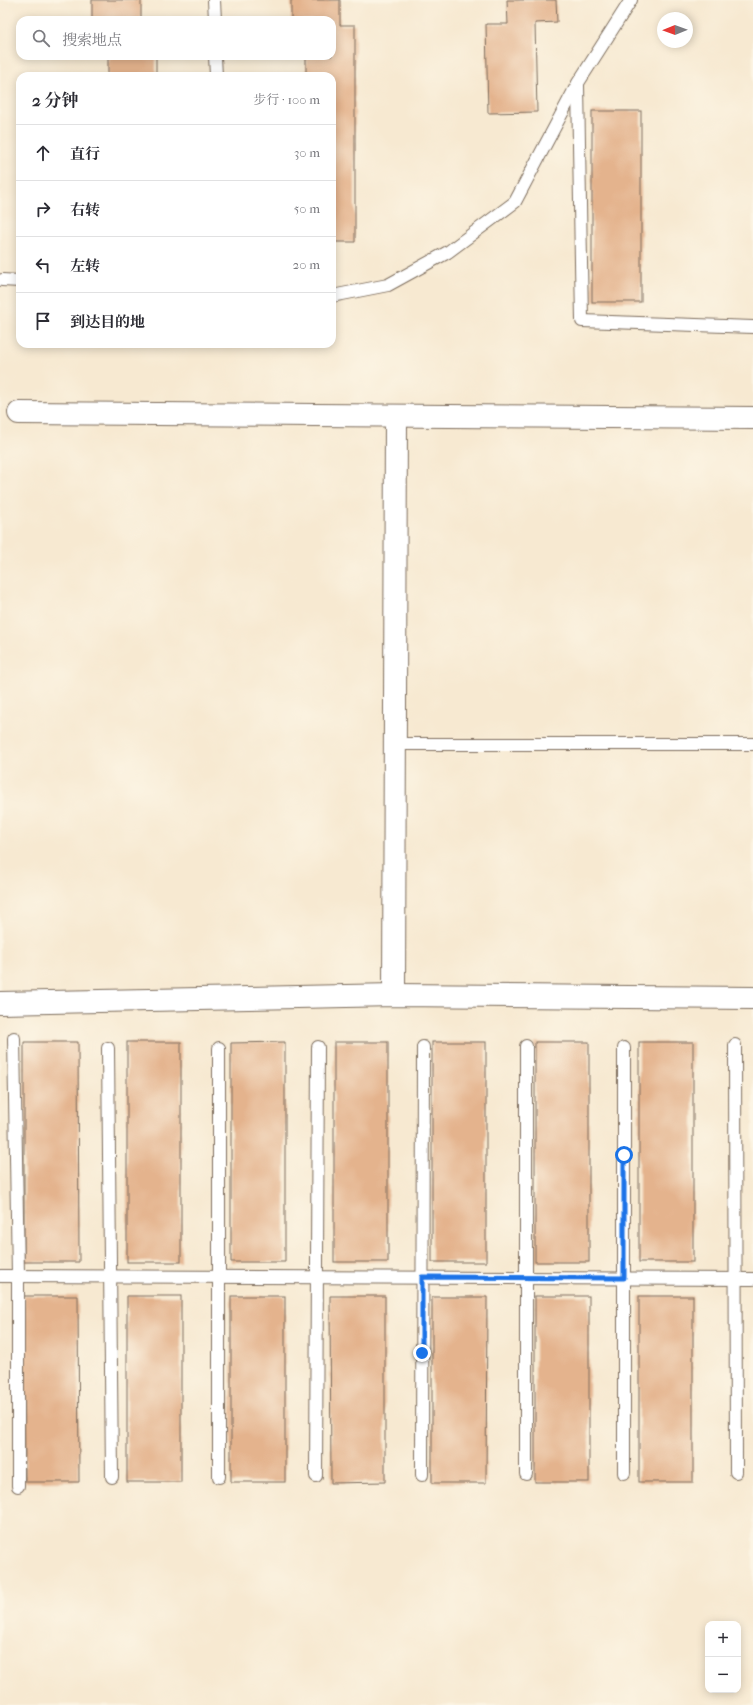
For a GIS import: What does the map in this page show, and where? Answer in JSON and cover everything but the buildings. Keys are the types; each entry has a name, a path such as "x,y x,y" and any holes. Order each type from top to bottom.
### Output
{"street":[{"path":"19,413 753,418"},
{"path":"394,995 396,416"},
{"path":"0,1003 394,995 753,998"}],"lane":[{"path":"214,0 215,16"},
{"path":"336,295 388,285 448,252 515,202 578,83 631,0"},
{"path":"216,60 216,72"},
{"path":"578,83 582,321 753,327"},
{"path":"2,280 16,281"},
{"path":"394,744 753,744"},
{"path":"14,1038 18,1276 18,1486"},
{"path":"735,1045 736,1472"},
{"path":"526,1046 526,1474"},
{"path":"316,1476 318,1047"},
{"path":"422,1475 423,1047"},
{"path":"108,1048 112,1477"},
{"path":"219,1048 219,1477"},
{"path":"624,1048 624,1473"},
{"path":"0,1276 753,1279"}],"route":[{"path":"422,1353 422,1277 624,1278 624,1155"}]}
